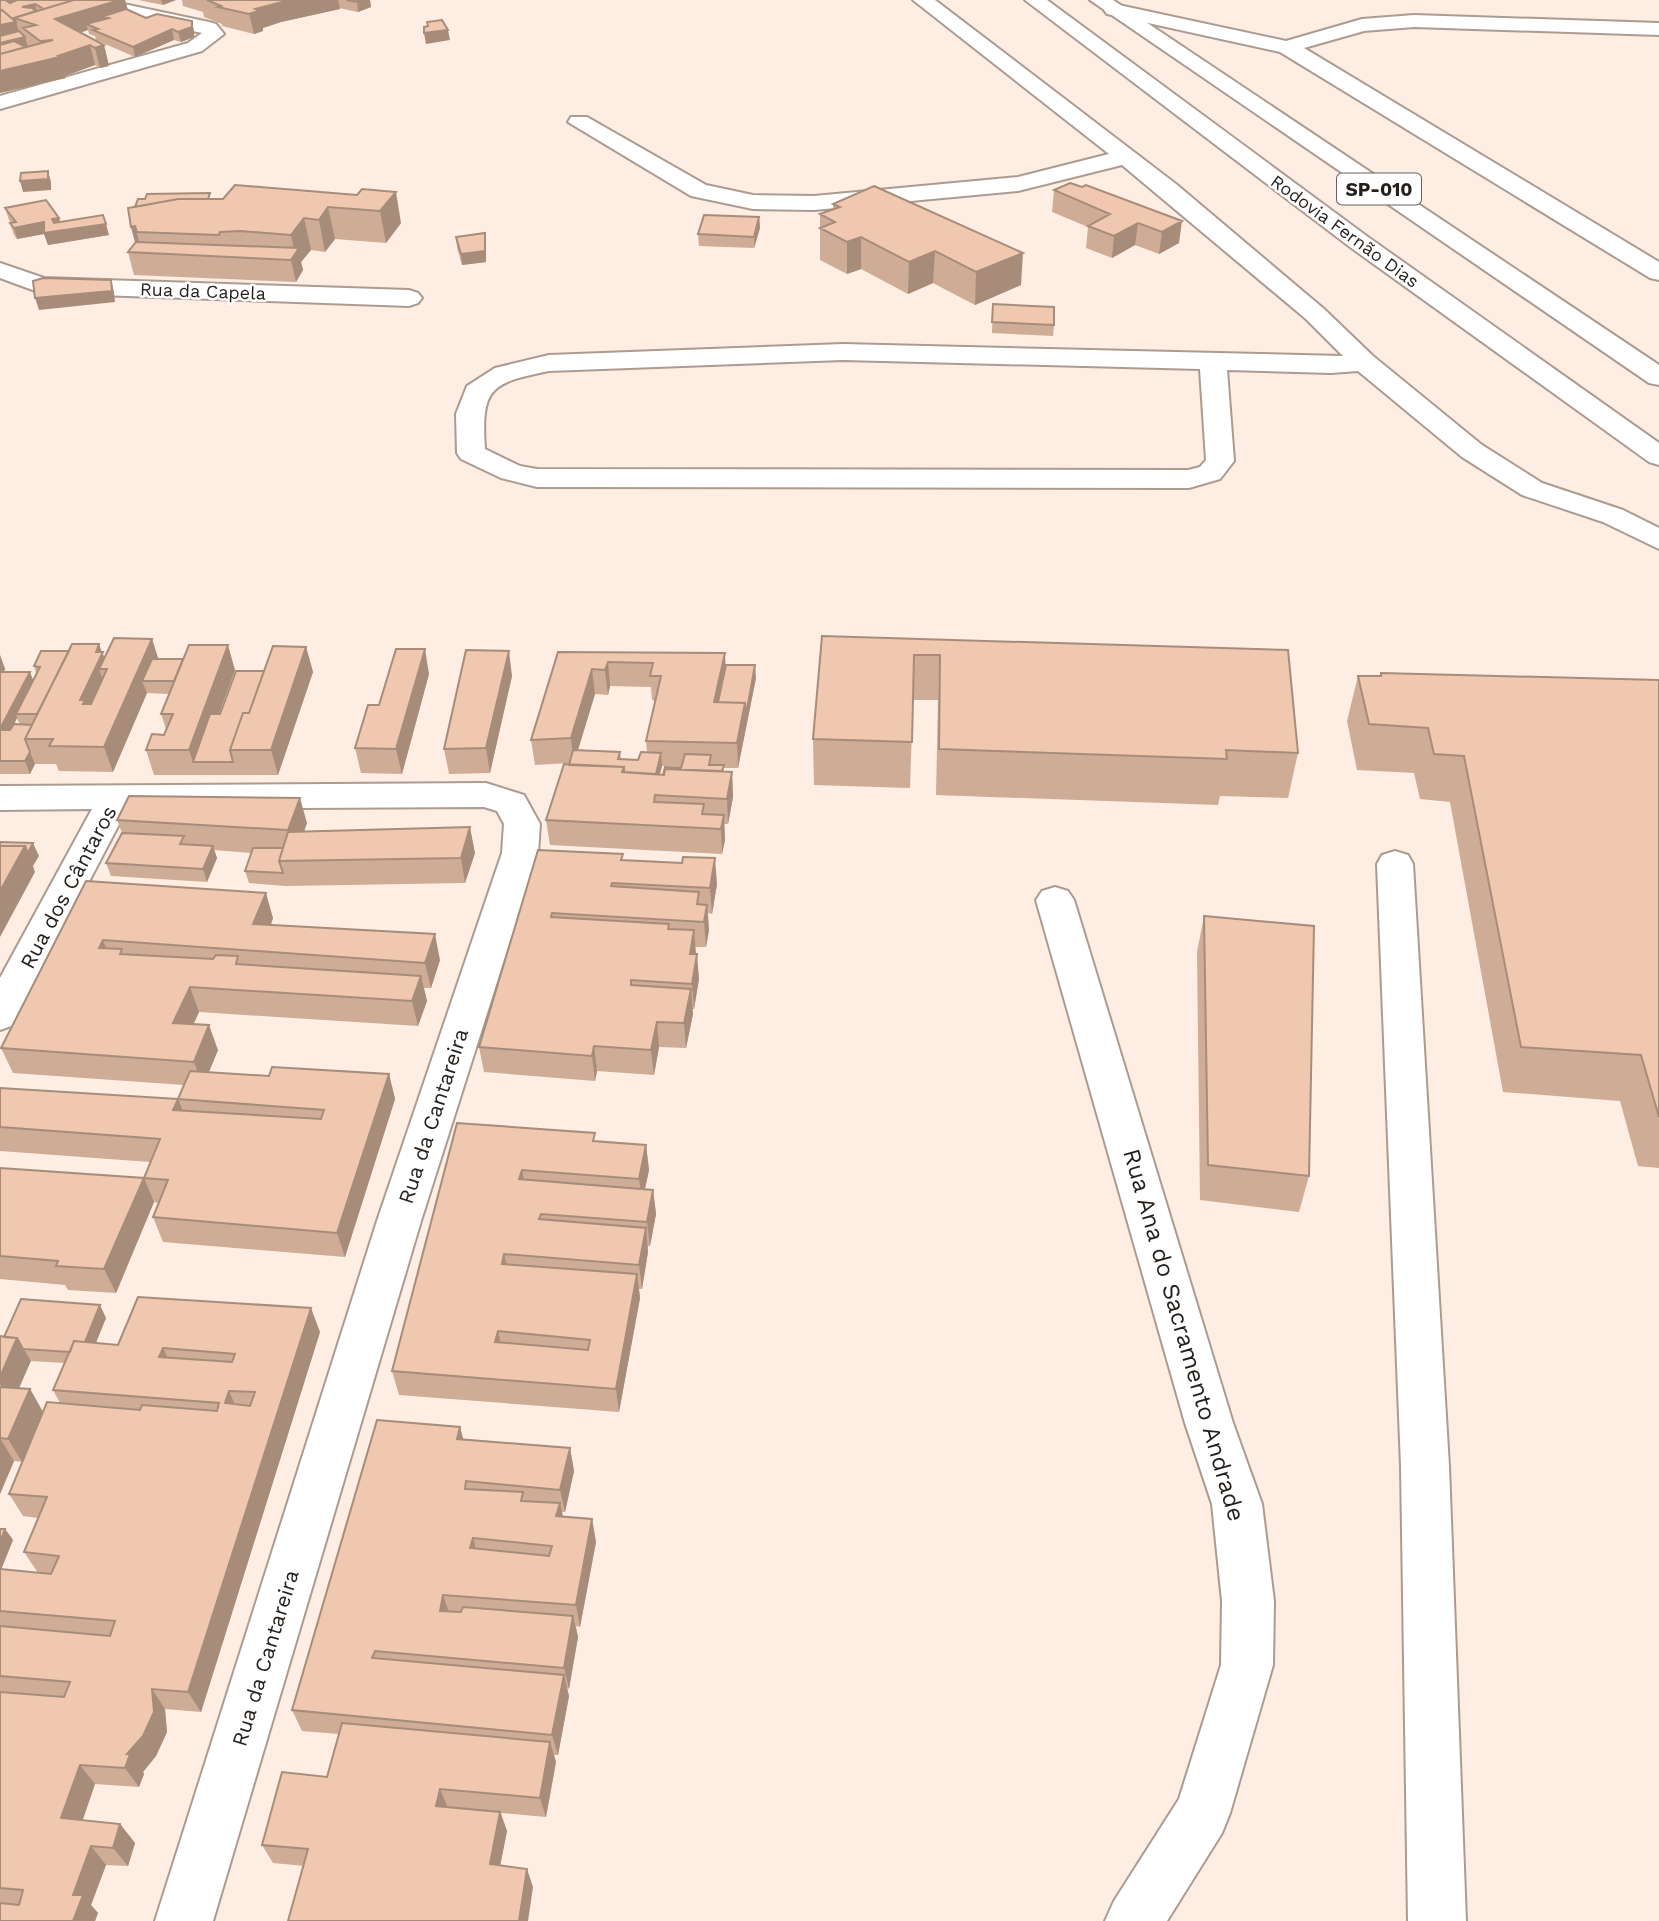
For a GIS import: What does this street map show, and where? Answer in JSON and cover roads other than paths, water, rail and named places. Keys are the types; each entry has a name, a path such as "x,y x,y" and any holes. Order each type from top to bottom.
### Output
{"main road":[{"path":"0,103 195,47 214,34 209,28 77,0"},
{"path":"923,0 1168,189 1315,314 1364,362 1472,452 1532,489 1613,516 1659,540"},
{"name":"Rodovia Fernão Dias","path":"1035,0 1359,242 1659,456"},
{"path":"1107,5 1287,47 1659,272"},
{"name":"SP-010","path":"1107,5 1659,377"},
{"path":"1603,8 1658,23"},
{"path":"1287,47 1362,25 1414,20 1658,23"},
{"path":"579,122 699,191 752,202 814,203 1018,184 1125,157"},
{"name":"Rua da Capela","path":"0,270 41,285 409,298"},
{"path":"1213,362 1220,461 1210,473 1189,479 537,478 510,472 471,453 472,402 482,386 517,370 549,363 843,352 1331,365 1364,362"},
{"name":"Rua da Cantareira","path":"0,798 486,795 511,803 522,824 520,853 399,1221 184,1921"},
{"name":"Rua dos Cântaros","path":"0,1015 116,797"},
{"path":"1395,864 1425,1466 1437,1921"},
{"name":"Rua Ana do Sacramento Andrade","path":"1055,900 1122,1118 1209,1423 1237,1504 1248,1601 1247,1665 1202,1812 1134,1921"}]}
